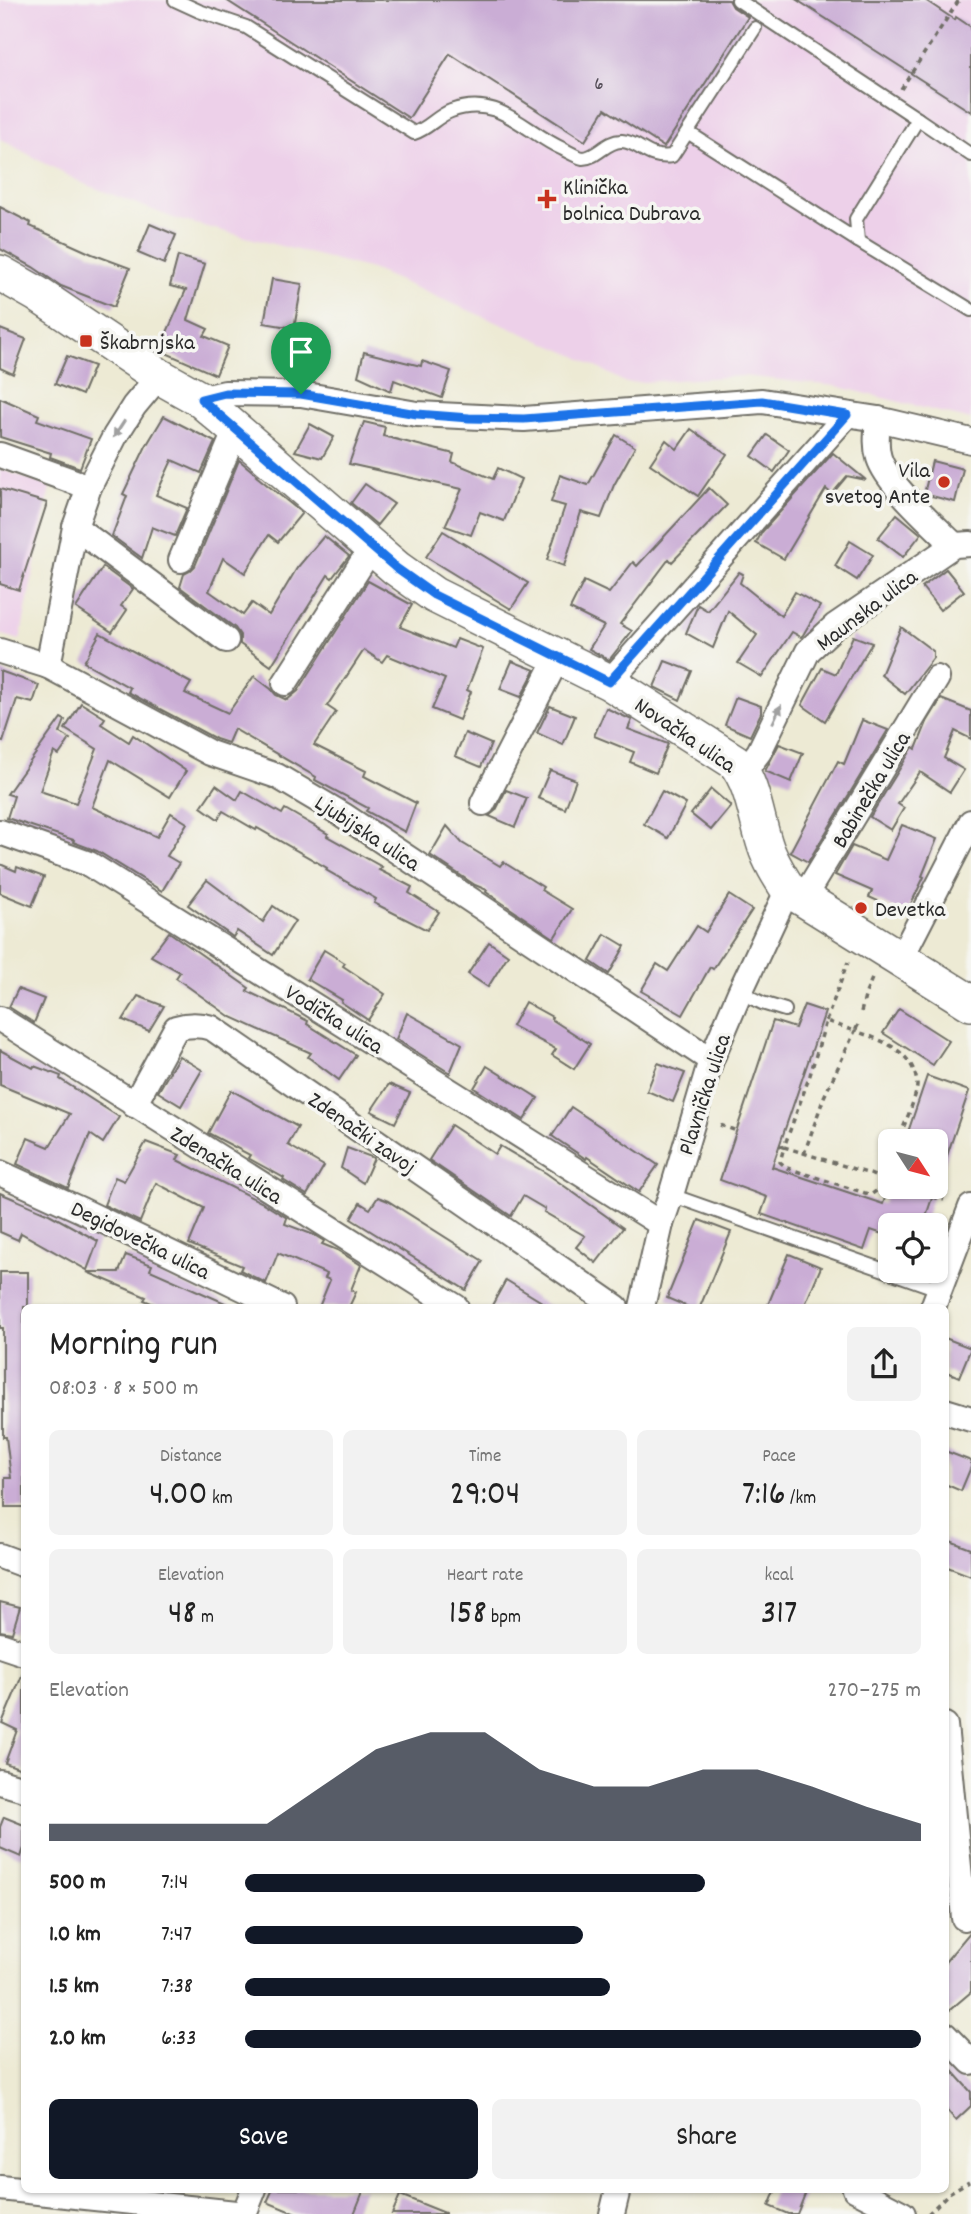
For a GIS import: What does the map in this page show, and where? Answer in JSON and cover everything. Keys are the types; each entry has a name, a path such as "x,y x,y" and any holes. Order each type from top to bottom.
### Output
{"street":[{"name":"Novačka ulica","path":"0,273 37,293 159,376 201,399 396,568 434,595 609,682 735,762 743,773 766,848 776,871 795,895"},
{"path":"48,666 75,527 89,487 114,436 159,376"},
{"path":"201,399 225,393 301,394 417,414 524,419 762,401 878,419 971,441"},
{"path":"609,682 847,415"},
{"path":"878,419 879,459 890,477 962,544"},
{"path":"181,560 232,439 238,433"},
{"path":"0,455 89,487"},
{"path":"75,527 226,640"},
{"name":"Maunska ulica","path":"743,773 759,752 808,652 835,626 962,544"},
{"path":"285,683 372,547"},
{"name":"Ljubijska ulica","path":"0,651 48,666 210,753 277,776 343,815 711,1060"},
{"path":"483,803 558,657"},
{"name":"Babinečka ulica","path":"795,895 937,678"},
{"path":"887,967 971,822"},
{"name":"Vodička ulica","path":"0,832 89,864 661,1224"},
{"path":"795,895 887,967 971,1003"},
{"name":"Plavnička ulica","path":"643,1304 661,1224 711,1060 740,992 795,895"},
{"name":"Zdenačka ulica","path":"0,1019 451,1304"},
{"name":"Zdenački zavoj","path":"134,1105 176,1028 187,1024 200,1024 212,1028 612,1304"},
{"name":"Degidovečka ulica","path":"0,1173 276,1304"},
{"path":"937,1298 971,1207"},
{"path":"949,1412 971,1419"},
{"path":"0,1542 0,1556 21,1564"},
{"path":"0,1645 21,1652"},
{"path":"949,1776 960,1916"},
{"path":"0,1782 21,1788"},
{"path":"949,2039 971,2062"},
{"path":"0,2188 21,2189"},
{"path":"87,2193 244,2202"},
{"path":"612,2214 617,2193"},
{"path":"863,2193 904,2214"}],"lane":[{"path":"175,0 246,27 414,133 451,111 482,106 504,113 555,146 582,158 610,143 623,140 660,158 672,156 755,28"},
{"path":"738,0 971,155"},
{"path":"858,241 856,219 918,119"},
{"path":"689,133 971,310"},
{"path":"740,992 785,1010"},
{"path":"671,1195 937,1298"}],"path":[{"path":"892,102 959,0"},
{"path":"848,961 780,1162 787,1168 871,1195 878,1189"},
{"path":"861,1012 866,993 887,967"},
{"path":"826,1021 879,1039 909,1059 918,1086 902,1129"},
{"path":"804,1154 824,1097 858,1025"},
{"path":"720,1125 737,1131"},
{"path":"779,1145 878,1178"},
{"path":"928,2214 949,2193 969,2181"}],"shaded area":[{"name":"Klinička bolnica Dubrava","path":"0,0 971,0 971,420 836,386 743,376 626,383 576,356 371,269 176,219 82,183 0,139"},
{"path":"0,469 50,487 20,640 0,634"}],"building":[{"name":"Klinička bolnica Dubrava","path":"226,0 729,0 733,7 748,17 664,147 605,109 585,141 450,54 409,118"},
{"path":"797,0 925,0 955,20 956,17 971,27 971,112"},
{"path":"0,207 31,223 30,226 130,268 114,307 61,286 0,249"},
{"path":"150,224 176,235 164,264 138,253"},
{"path":"178,256 205,264 188,320 208,329 204,336 228,346 216,375 159,350 186,290 170,286"},
{"path":"272,279 302,284 294,328 264,323"},
{"path":"0,329 26,339 13,374 0,368"},
{"path":"288,336 320,342 313,376 283,371"},
{"path":"364,352 421,366 422,361 451,371 442,398 394,380 391,391 358,376"},
{"path":"67,356 94,366 82,395 55,384"},
{"path":"0,398 39,415 37,420 91,439 80,468 50,457 51,453 0,437"},
{"path":"164,416 215,442 201,473 172,460 156,495 187,508 175,536 152,527 142,558 112,536 127,496 123,494"},
{"path":"364,422 385,427 383,436 454,454 452,462 493,479 498,468 521,479 504,521 480,512 471,535 445,526 462,489 349,464"},
{"path":"310,424 334,437 322,458 295,451"},
{"path":"691,429 727,454 698,496 650,464 666,440 677,449"},
{"path":"616,435 635,447 614,485 601,518 581,512 564,566 547,560 565,506 551,502 560,475 588,485"},
{"path":"767,435 789,450 774,472 752,456"},
{"path":"833,453 866,480 847,476 832,494 826,489 784,559 756,543 762,532"},
{"path":"239,460 302,513 278,542 269,535 245,573 223,558 209,591 243,615 252,603 269,615 297,568 324,536 349,556 332,578 328,575 271,666 240,644 240,635 235,628 180,587 184,574 195,566"},
{"name":"Vila svetog Ante","path":"932,461 963,469 955,502 924,494"},
{"path":"365,484 394,504 377,525 351,503"},
{"path":"709,488 727,505 672,562 669,559 620,624 632,631 609,660 589,649 604,626 570,609 584,581 609,593 633,562 637,566"},
{"path":"0,489 47,503 19,590 0,584"},
{"path":"897,514 921,534 903,557 878,538"},
{"path":"443,531 528,583 511,609 426,557"},
{"path":"850,541 873,555 857,580 835,566"},
{"path":"103,567 133,589 121,606 127,610 112,632 76,608"},
{"path":"946,569 964,591 940,610 922,587"},
{"path":"739,572 743,574 740,583 781,616 795,592 820,606 801,637 792,632 762,677 738,663 757,635 728,611 713,648 686,633 698,605 708,611"},
{"path":"368,581 412,605 400,627 453,648 457,639 483,649 467,690 471,692 459,720 432,709 445,679 387,655 382,662 364,650 327,706 336,712 314,745 366,771 364,776 416,803 405,832 366,811 368,808 315,780 316,777 234,729 228,743 216,739 128,692 130,688 84,662 100,633 191,683 185,693 228,713 254,676 276,695 287,700 298,691"},
{"path":"901,627 933,651 933,658 905,694 881,675"},
{"path":"853,636 872,643 825,721 802,705 822,668 836,674"},
{"path":"512,661 535,670 521,697 500,689"},
{"path":"665,661 692,671 680,700 654,687"},
{"path":"0,671 39,685 33,703 17,699 3,742 0,741"},
{"path":"736,697 761,706 761,713 750,736 725,725"},
{"path":"941,699 971,711 971,739 955,731 944,758 964,770 950,792 920,772 898,804 904,808 891,830 870,817 913,747 916,749 927,722"},
{"path":"81,703 105,718 101,724 129,742 133,735 186,771 170,797 110,760 92,807 157,837 171,813 187,823 167,856 179,863 162,891 97,851 73,842 74,840 7,818 14,796 7,794 61,718 65,720 60,733 70,739 59,755 54,752 40,791 76,803 97,749 65,729"},
{"path":"550,706 575,716 563,745 537,733"},
{"path":"606,708 632,720 628,729 668,744 656,773 630,762 634,752 594,736"},
{"path":"862,720 888,730 808,862 790,852 838,761 844,764"},
{"path":"465,733 491,744 481,767 455,756"},
{"path":"779,744 803,753 791,782 765,771"},
{"path":"550,770 576,780 565,809 538,798"},
{"path":"216,785 237,800 242,791 282,814 285,809 382,867 379,870 412,887 409,893 439,912 427,930 374,903 376,899 257,828 256,830 223,811 218,819 201,807"},
{"path":"711,789 731,806 711,830 691,814"},
{"path":"506,790 527,798 515,827 489,816 496,810"},
{"path":"662,791 686,804 668,838 644,824"},
{"path":"902,825 937,839 922,876 924,877 906,914 869,897 872,891 835,875 852,846 886,860"},
{"path":"447,826 462,843 500,866 503,862 572,909 554,938 486,892 487,890 430,855"},
{"path":"0,864 16,871 17,867 44,877 32,906 0,893"},
{"path":"207,880 263,922 273,906 295,921 273,955 237,931 233,937 188,905"},
{"path":"729,895 752,910 713,969 710,967 683,1015 641,991 657,964 668,971 697,926 706,932"},
{"path":"169,932 249,988 247,991 308,1021 307,1024 356,1055 339,1080 308,1057 311,1053 229,1016 176,978 180,972 151,956"},
{"path":"605,934 625,946 609,974 590,961"},
{"path":"489,942 508,955 488,987 468,974"},
{"path":"324,950 385,994 368,1020 307,979"},
{"path":"18,989 44,999 34,1023 9,1007"},
{"path":"138,996 164,1006 149,1031 123,1020"},
{"path":"525,1002 590,1044 574,1069 552,1055 556,1049 512,1026"},
{"path":"804,1005 825,1012 772,1167 883,1204 885,1199 932,1199 927,1213 878,1213 878,1232 871,1230 864,1250 761,1214 767,1197 720,1180 773,1021 795,1028"},
{"path":"899,1009 949,1041 933,1065 883,1033"},
{"path":"407,1013 462,1044 450,1073 396,1039"},
{"path":"0,1050 33,1068 34,1066 61,1076 60,1079 119,1117 103,1143 90,1134 68,1188 17,1164 28,1138 49,1147 70,1114 0,1085"},
{"path":"179,1056 202,1070 181,1106 158,1092"},
{"path":"658,1063 685,1073 673,1102 647,1091"},
{"path":"487,1066 538,1098 524,1120 474,1088"},
{"path":"927,1076 969,1091 948,1153 948,1129 909,1129"},
{"path":"389,1084 410,1093 395,1123 371,1111"},
{"path":"231,1090 298,1127 288,1145 324,1166 307,1195 283,1180 284,1178 248,1158 250,1155 208,1133"},
{"path":"571,1107 658,1165 639,1192 552,1136"},
{"path":"451,1125 495,1154 500,1146 546,1173 623,1228 596,1263 576,1247 585,1236 523,1196 511,1216 429,1160"},
{"path":"146,1142 180,1155 177,1160 261,1202 287,1218 285,1224 314,1235 324,1241 322,1244 361,1265 351,1290 356,1292 350,1304 320,1304 330,1280 325,1278 327,1274 278,1253 266,1283 240,1270 242,1266 189,1244 204,1208 156,1183 140,1222 104,1205 115,1177 124,1181"},
{"path":"347,1148 374,1158 363,1183 341,1168"},
{"path":"0,1193 49,1214 98,1241 87,1270 21,1233 18,1240 0,1232"},
{"path":"378,1197 483,1261 466,1290 351,1219 360,1203 370,1209"},
{"path":"699,1220 731,1232 701,1304 681,1304 667,1298"},
{"path":"789,1254 821,1267 805,1304 768,1304"},
{"path":"126,1255 152,1265 150,1270 227,1304 154,1304 144,1300 146,1297 87,1272 119,1272"},
{"path":"0,1272 28,1272 28,1304 21,1304 21,1507 5,1507 5,1478 11,1478 6,1437 3,1437 3,1328 0,1328"},
{"path":"506,1280 545,1304 493,1304"},
{"path":"949,1340 971,1348 959,1377 949,1373"},
{"path":"949,1453 971,1461 961,1491 949,1486"},
{"path":"949,1541 971,1549 971,1576 949,1568"},
{"path":"0,1602 20,1607 12,1633 0,1631"},
{"path":"21,1678 21,1769 5,1763 17,1730 2,1723"},
{"path":"4,1817 21,1824 21,1857 0,1848 0,1827"},
{"path":"971,1931 971,1992 949,2011 949,1957"},
{"path":"949,2067 971,2092 971,2106 956,2120 949,2112"},
{"path":"271,2193 362,2193 354,2214 296,2214 267,2202"},
{"path":"774,2193 805,2193 797,2214 788,2214 769,2206"},
{"path":"400,2195 445,2213 445,2214 392,2214"}],"place":[{"name":"Klinička bolnica Dubrava","path":"547,199"},
{"name":"Škabrnjska","path":"86,341"},
{"name":"Vila svetog Ante","path":"944,482"},
{"name":"Devetka","path":"861,908"}],"route":[{"path":"225,393 301,394 417,414 469,418 524,419 762,401 847,415 609,682 434,595 396,568 201,399 225,393"}]}
